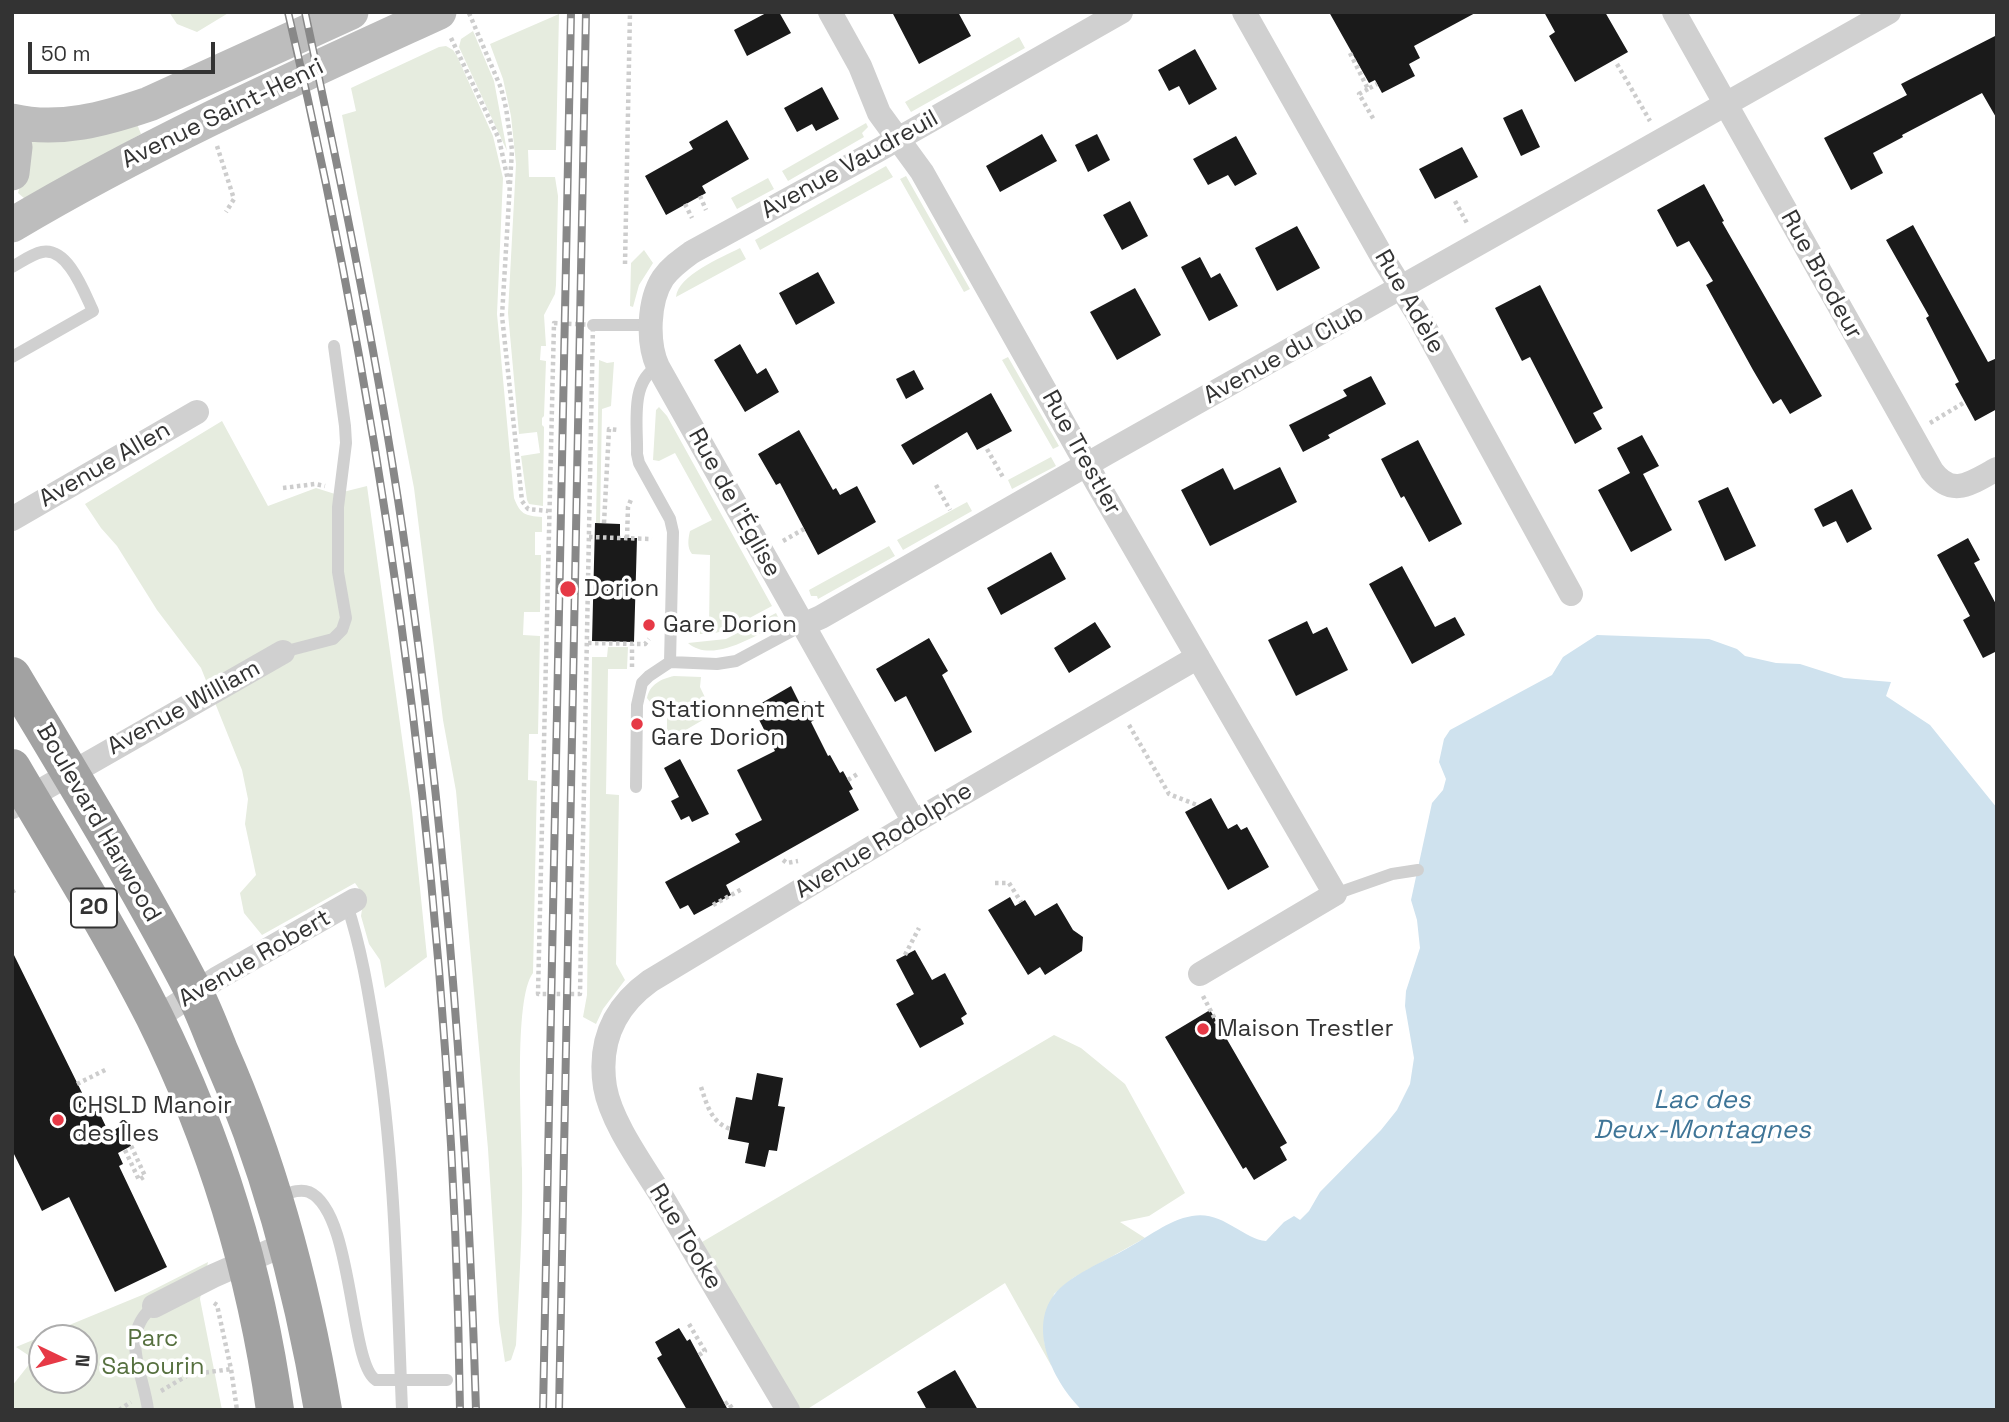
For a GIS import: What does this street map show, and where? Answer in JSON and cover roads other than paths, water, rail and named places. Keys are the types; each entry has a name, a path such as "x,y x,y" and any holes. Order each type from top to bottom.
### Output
{"highway":[{"name":"Boulevard Harwood","path":"12,676 195,993 247,1118 288,1243 323,1410"},
{"name":"Boulevard Harwood","path":"18,791 125,962 155,1019 215,1160 260,1322 275,1410"}],"main road":[{"path":"12,121 74,124 122,113 149,104 351,12"},
{"name":"Avenue Saint-Henri","path":"12,225 115,165 198,123 445,25"},
{"path":"12,137 15,147 12,173"}],"street":[{"name":"Rue Trestler","path":"830,12 860,66 879,113 922,172 1087,465 1335,894"},
{"name":"Avenue Vaudreuil","path":"658,367 652,349 652,325 659,286 674,265 692,251 1121,12"},
{"name":"Rue Adèle","path":"1244,12 1402,288 1571,594"},
{"name":"Rue Brodeur","path":"1674,12 1932,471 1944,484 1957,487 1997,468"},
{"name":"Avenue du Club","path":"803,625 1889,12"},
{"name":"Rue de l'Église","path":"658,367 914,822"},
{"name":"Avenue Allen","path":"12,519 197,412"},
{"name":"Avenue William","path":"18,791 70,774 283,652"},
{"name":"Avenue Rodolphe","path":"605,1056 610,1026 625,1001 635,991 914,822 1198,657"},
{"path":"1200,982 1335,894"},
{"name":"Avenue Robert","path":"155,1019 351,902"},
{"name":"Rue Tooke","path":"605,1056 605,1084 610,1106 788,1410"},
{"path":"154,1307 192,1286 288,1243"}],"lane":[{"path":"12,267 43,252 58,255 74,272 93,310 12,357"},
{"path":"593,325 652,325"},
{"path":"283,652 332,639 342,630 346,618 338,572 340,488 346,443 334,346"},
{"path":"636,787 639,690 649,676 670,662 673,532 670,519 643,471 637,454 640,385 649,371 658,367"},
{"name":"Avenue du Club","path":"670,662 727,663 803,625"},
{"path":"1335,894 1392,874 1418,870"},
{"path":"351,902 386,1099 392,1170 402,1410"},
{"path":"274,1198 301,1190 309,1192 323,1206 337,1237 368,1373 376,1380 447,1380"},
{"path":"148,1410 134,1339 140,1320 154,1307"}],"water":[{"name":"Lac des Deux-Montagnes","path":"1597,635 1709,639 1737,649 1745,656 1776,663 1800,664 1844,678 1891,682 1886,696 1930,725 1997,808 1997,1410 1082,1410 1062,1386 1048,1356 1044,1340 1046,1309 1060,1288 1077,1275 1183,1218 1203,1215 1213,1217 1266,1241 1284,1222 1294,1216 1300,1220 1309,1211 1320,1192 1397,1110 1410,1084 1414,1058 1405,1006 1406,991 1420,948 1417,920 1411,900 1432,803 1443,790 1446,779 1439,762 1444,739 1450,730 1552,675 1563,657"}],"railway":[{"path":"288,12 326,184 359,357 388,531 412,706 446,1058 460,1410"},
{"path":"305,12 351,233 378,381 403,530 426,705 455,1006 468,1208 476,1410"},
{"path":"543,1410 571,12"},
{"path":"559,1410 586,12"}],"place":[{"name":"Dorion","path":"568,589"},
{"name":"Gare Dorion","path":"649,625"},
{"name":"Stationnement Gare Dorion","path":"637,724"},
{"name":"Maison Trestler","path":"1203,1029"},
{"name":"CHSLD Manoir des Îles","path":"58,1120"}],"park label":[{"name":"Parc Sabourin","path":"153,1353"}]}
